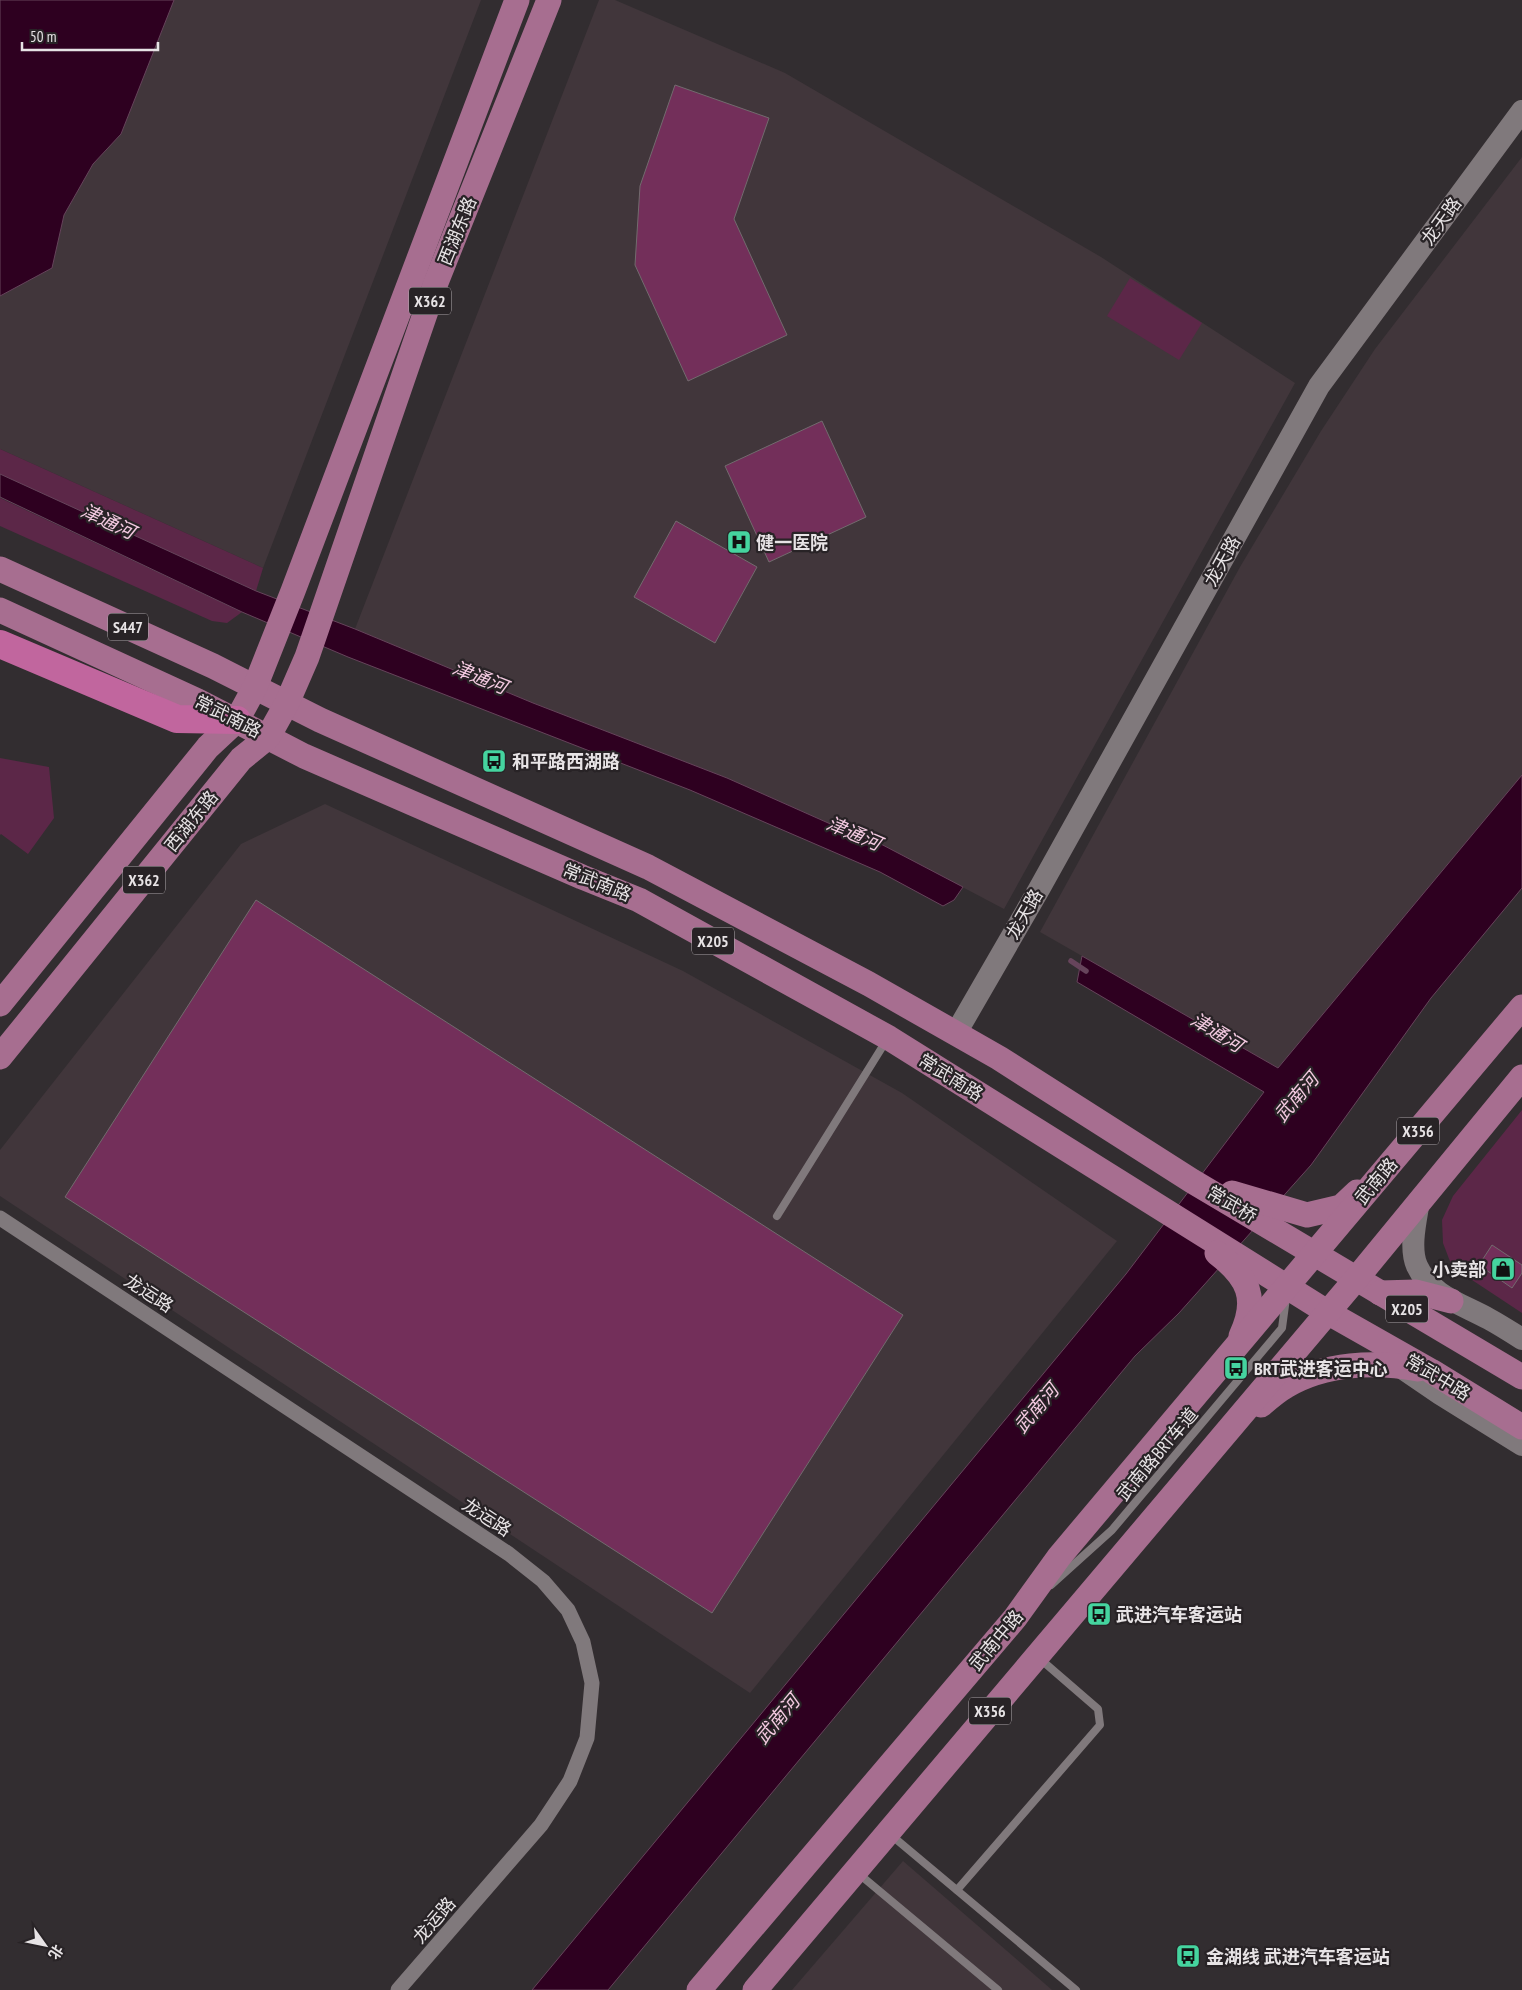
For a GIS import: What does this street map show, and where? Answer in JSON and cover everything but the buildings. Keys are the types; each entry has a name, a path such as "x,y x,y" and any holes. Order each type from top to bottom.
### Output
{"highway":[{"path":"0,644 177,719 237,720"}],"main road":[{"name":"西湖东路","path":"255,687 517,0"},
{"name":"西湖东路","path":"0,1057 241,759 268,737 287,703 307,657 435,285 549,0"},
{"name":"S447","path":"0,570 255,687"},
{"name":"常武南路","path":"0,610 198,700 331,768 639,900 888,1038 1165,1210 1240,1263"},
{"name":"X205","path":"255,687 287,703"},
{"name":"X362","path":"237,720 255,687"},
{"name":"常武南路","path":"287,703 320,720 648,867 869,984 956,1033 999,1058 1192,1180"},
{"name":"西湖东路","path":"0,1004 208,747 237,720"},
{"name":"武南路","path":"1288,1287 1522,1007"},
{"name":"X356","path":"755,1990 1356,1279 1522,1077"},
{"path":"1277,1219 1307,1215 1341,1207 1397,1156"},
{"name":"常武桥","path":"1192,1180 1277,1219"},
{"name":"X205","path":"1277,1219 1314,1254 1522,1378"},
{"name":"X205","path":"1240,1263 1288,1287 1328,1312"},
{"path":"1233,1351 1248,1320 1250,1294 1240,1263"},
{"name":"武南中路","path":"699,1990 1015,1618 1059,1557 1288,1287"},
{"path":"1379,1293 1416,1292 1451,1301"},
{"name":"常武中路","path":"1328,1312 1522,1427"},
{"path":"1226,1431 1286,1386 1320,1371 1360,1365 1396,1365 1430,1371"}],"street":[{"name":"龙天路","path":"956,1033 1038,891 1319,386 1522,111"},
{"path":"1419,1201 1413,1240 1416,1265 1431,1287 1451,1301 1488,1319 1522,1339"},
{"name":"龙运路","path":"0,1218 509,1554 543,1581 568,1610 583,1642 592,1683 587,1738 570,1781 541,1825 398,1990"},
{"path":"1328,1312 1396,1365 1522,1445"}],"lane":[{"path":"777,1216 888,1038"},
{"name":"武南路BRT车道","path":"1015,1618 1112,1530 1282,1328 1288,1287"},
{"path":"957,1890 1100,1725 1098,1708 1036,1656"},
{"path":"888,1832 1076,1990"},
{"path":"855,1871 998,1990"}],"shaded area":[{"path":"174,0 481,0 263,568 0,449 0,296 52,268 64,215 93,164 121,134"},
{"path":"599,0 615,0 785,73 1101,257 1295,383 1004,909 877,842 853,834 727,778 533,703 355,629"},
{"path":"1522,157 1522,775 1278,1068 1040,932 1240,567 1321,431 1375,349"},
{"path":"1130,278 1202,323 1179,360 1107,316"},
{"path":"0,449 263,568 256,591 0,475"},
{"path":"0,498 242,612 227,623 212,621 0,526"},
{"path":"0,758 49,767 54,818 28,854 0,835"},
{"path":"325,804 683,971 902,1093 1117,1241 750,1693 0,1196 0,1150 241,844"},
{"path":"1522,1110 1522,1313 1451,1264 1443,1243 1442,1220 1453,1196"},
{"path":"903,1861 1052,1990 792,1990"}],"water":[{"path":"0,0 174,0 121,134 93,164 64,215 52,268 0,296"},
{"path":"0,474 256,591 355,629 533,703 727,778 853,834 877,842 963,887 954,900 943,906 880,872 690,790 348,657 242,612 0,497"},
{"name":"武南河","path":"1522,775 1522,888 1431,998 1311,1165 1179,1313 1135,1356 608,1990 532,1990 1126,1274 1264,1092 1077,982 1082,956 1278,1068"}],"waterway":[{"name":"津通河","path":"1071,961 1086,971"}],"place":[{"name":"健一医院","path":"739,542"},
{"name":"和平路西湖路","path":"494,761"},
{"name":"小卖部","path":"1503,1269"},
{"name":"BRT武进客运中心","path":"1236,1368"},
{"name":"武进汽车客运站","path":"1099,1614"},
{"name":"金湖线 武进汽车客运站","path":"1188,1956"}]}
